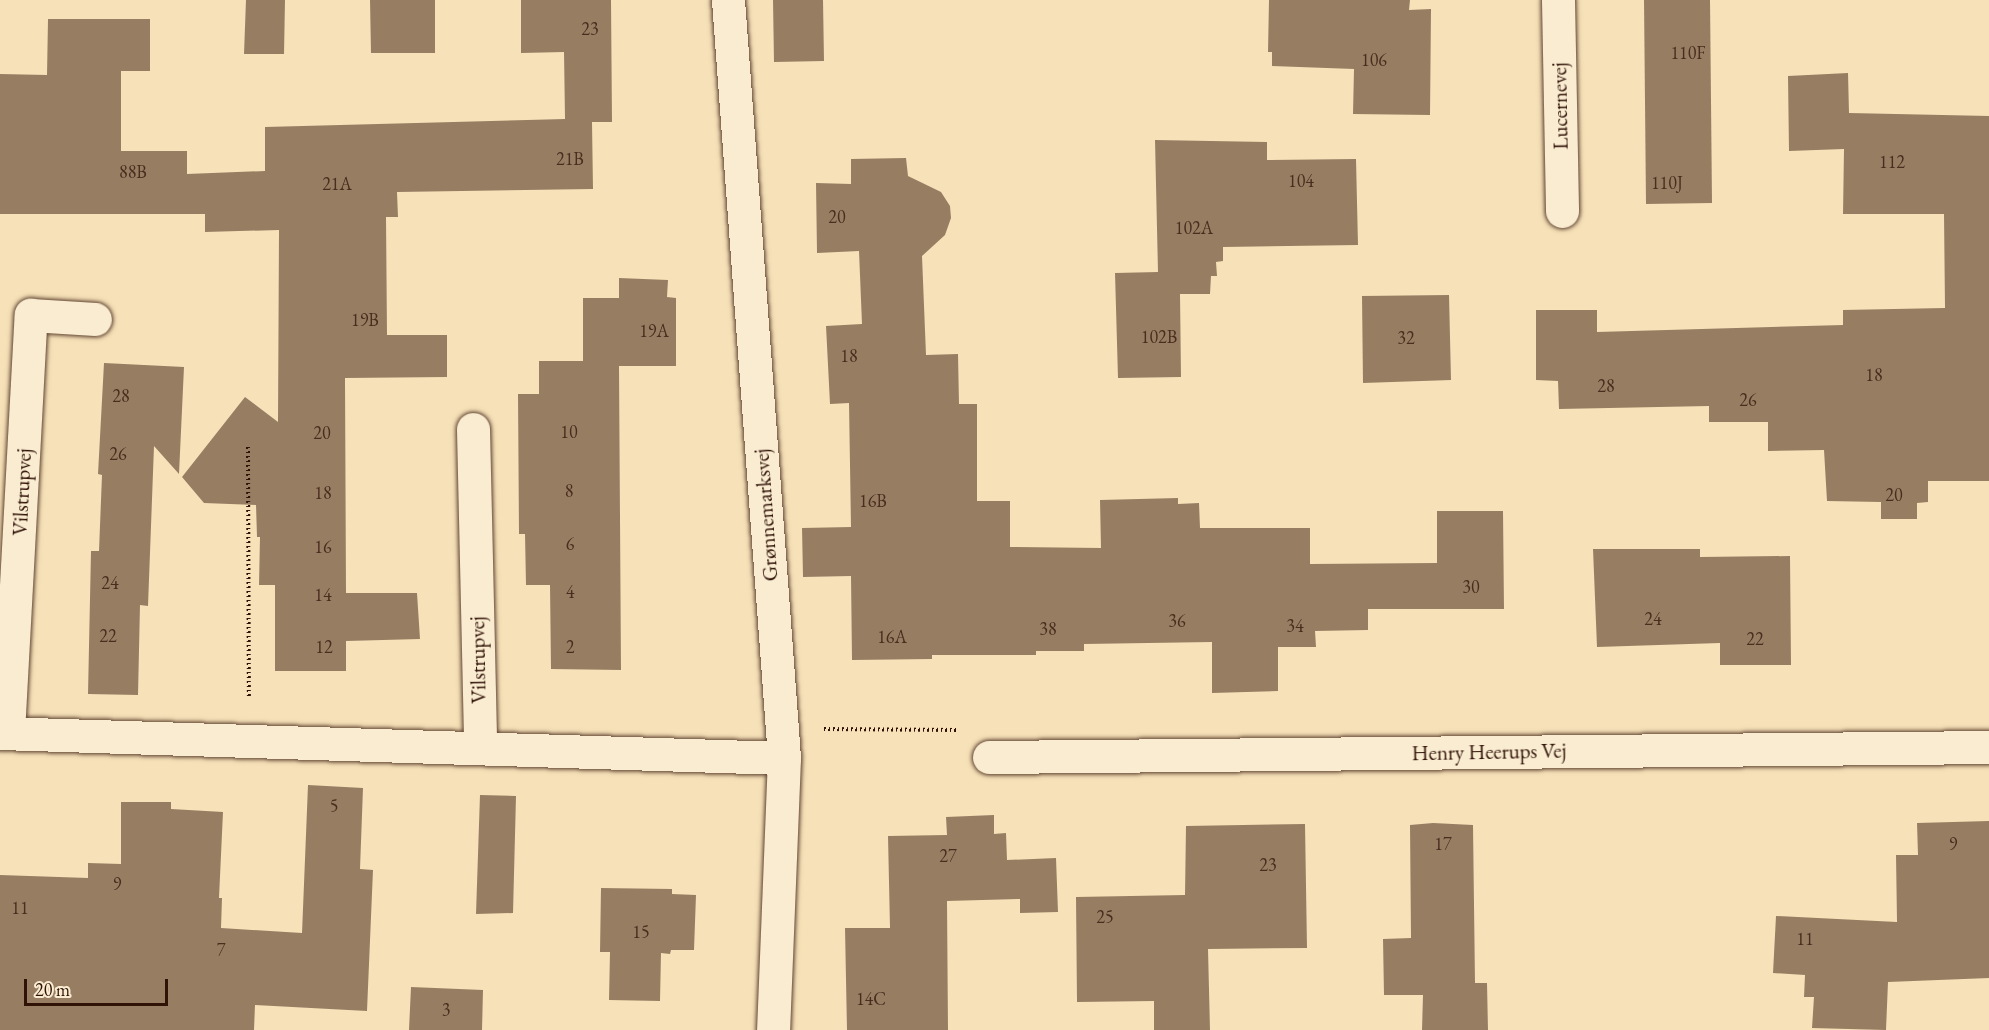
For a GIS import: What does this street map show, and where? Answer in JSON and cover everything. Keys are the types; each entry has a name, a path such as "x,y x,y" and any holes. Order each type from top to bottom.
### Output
{"street":[{"name":"Grønnemarksvej","path":"728,0 784,758 773,1030"},
{"name":"Lucernevej","path":"1558,0 1562,211"},
{"name":"Vilstrupvej","path":"95,319 31,315 4,733 784,758"},
{"name":"Vilstrupvej","path":"473,429 480,748"},
{"name":"Henry Heerups Vej","path":"989,757 1989,747"}],"path":[{"path":"248,447 249,741"},
{"path":"784,758 819,729 969,730 989,757"}],"building":[{"path":"246,0 285,0 284,54 244,54"},
{"path":"370,0 435,0 435,53 371,53"},
{"path":"521,0 611,0 612,122 592,122 593,189 397,192 398,217 386,217 387,335 447,335 447,377 345,378 346,593 417,593 420,639 346,641 346,671 275,671 275,585 259,585 260,537 257,537 256,505 204,503 182,477 245,397 278,422 279,230 205,232 205,214 0,214 0,74 47,75 48,19 150,19 150,71 121,71 121,151 187,151 187,174 265,171 265,127 565,119 564,52 521,53"},
{"path":"773,0 823,0 824,61 774,62"},
{"path":"1269,0 1410,0 1409,10 1431,9 1430,115 1353,114 1354,69 1272,66 1272,52 1268,52"},
{"path":"1644,0 1710,0 1712,203 1646,204"},
{"path":"1848,73 1849,113 1989,116 1989,481 1928,481 1928,502 1917,503 1917,519 1881,519 1881,502 1827,501 1824,450 1768,451 1768,422 1709,422 1709,406 1559,409 1558,381 1536,380 1536,310 1597,310 1597,332 1843,325 1843,310 1945,308 1944,214 1843,214 1844,149 1789,151 1788,76"},
{"path":"1155,140 1267,142 1267,160 1356,159 1358,245 1223,247 1223,261 1216,262 1217,276 1211,276 1210,294 1180,294 1181,377 1118,378 1115,273 1158,272"},
{"path":"906,158 908,176 941,192 950,206 951,218 945,235 922,256 926,355 958,354 959,404 977,404 977,501 1010,501 1010,547 1101,548 1100,500 1178,498 1178,504 1199,503 1200,528 1310,528 1310,564 1437,563 1437,511 1503,511 1504,609 1368,609 1368,630 1315,631 1316,647 1278,647 1278,691 1212,693 1212,642 1084,644 1084,651 1036,651 1036,655 932,655 932,659 852,660 851,576 803,577 802,528 851,527 849,403 830,404 826,326 862,324 859,251 817,253 816,183 851,184 851,159"},
{"path":"619,278 668,280 667,297 676,298 676,366 619,366 621,670 551,669 550,585 526,585 525,534 519,534 518,394 539,394 539,361 583,361 583,298 619,298"},
{"path":"1449,295 1451,380 1363,383 1362,296"},
{"path":"104,363 184,367 179,474 154,446 148,606 140,605 138,695 88,694 91,551 99,551 102,475 98,474"},
{"path":"1593,549 1700,549 1700,557 1790,556 1791,665 1720,665 1720,643 1597,647"},
{"path":"308,785 363,788 360,869 373,870 367,1011 255,1005 254,1030 0,1030 0,875 88,878 88,863 121,864 121,802 171,802 171,809 223,812 219,898 222,898 221,928 302,933"},
{"path":"480,795 516,796 513,913 476,914"},
{"path":"994,815 994,834 1006,833 1007,860 1056,858 1058,912 1020,913 1020,899 947,901 948,1030 847,1030 845,928 890,928 888,836 947,835 946,817"},
{"path":"1989,821 1989,978 1888,982 1886,1030 1812,1028 1814,997 1804,997 1805,975 1773,973 1776,916 1897,922 1896,855 1918,855 1917,823"},
{"path":"1433,823 1473,825 1475,983 1487,983 1488,1030 1422,1030 1423,995 1384,995 1383,939 1411,938 1410,825"},
{"path":"1305,824 1307,948 1208,949 1210,1030 1154,1030 1154,1001 1077,1002 1076,897 1185,895 1186,826"},
{"path":"601,888 672,889 672,894 696,895 694,950 671,950 670,954 661,953 660,1001 609,1000 610,952 600,952"},
{"path":"411,987 483,990 482,1030 409,1030"}]}
